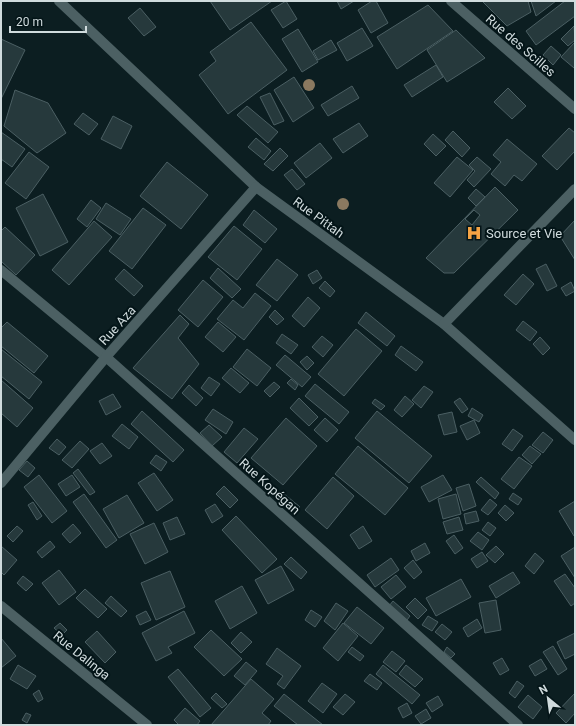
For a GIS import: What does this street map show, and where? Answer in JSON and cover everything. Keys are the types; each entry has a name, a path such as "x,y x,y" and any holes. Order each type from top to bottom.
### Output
{"street":[{"name":"Rue Pittah","path":"59,1 256,187 444,324 575,440"},
{"name":"Rue des Scilles","path":"451,1 575,109"},
{"name":"Rue Aza","path":"1,483 106,357 256,187"},
{"path":"444,324 575,188"},
{"name":"Rue Kopégan","path":"1,270 106,357 518,725"},
{"name":"Rue Dalinga","path":"1,606 147,725"}],"building":[{"path":"210,1 272,1 230,30"},
{"path":"286,1 297,19 283,28 271,10"},
{"path":"337,1 354,1 341,9"},
{"path":"372,1 376,1 388,23 371,33 358,10"},
{"path":"482,1 528,1 531,12 507,26"},
{"path":"531,1 556,1 536,16"},
{"path":"565,1 575,1 575,16 536,45 526,31"},
{"path":"428,5 453,31 397,69 377,37"},
{"path":"140,8 156,27 144,36 128,18"},
{"path":"251,22 287,70 228,114 199,75 216,61 210,52"},
{"path":"574,26 575,40 568,46 561,39"},
{"path":"362,28 373,46 347,61 337,43"},
{"path":"298,29 318,62 302,72 282,39"},
{"path":"456,30 485,58 447,82 427,50"},
{"path":"1,39 25,50 1,99"},
{"path":"331,40 337,50 318,60 313,51"},
{"path":"575,42 575,67 574,68 561,57"},
{"path":"551,46 561,55 553,65 543,55"},
{"path":"436,65 443,77 412,97 404,85"},
{"path":"294,77 314,108 293,122 274,90"},
{"path":"352,86 359,98 328,116 321,105"},
{"path":"508,88 526,106 512,119 494,102"},
{"path":"15,90 48,103 66,133 37,153 4,126"},
{"path":"270,93 284,121 274,125 260,97"},
{"path":"247,106 278,132 268,143 237,115"},
{"path":"83,113 98,124 89,135 74,124"},
{"path":"113,116 132,126 121,149 101,139"},
{"path":"359,123 368,136 343,153 333,139"},
{"path":"569,128 575,133 575,151 557,170 542,156"},
{"path":"453,131 470,148 462,157 445,140"},
{"path":"1,132 25,149 12,167 1,159"},
{"path":"433,134 446,146 436,156 424,144"},
{"path":"256,138 271,151 264,160 248,147"},
{"path":"507,139 537,164 522,181 514,175 505,186 491,174 501,162 493,155"},
{"path":"320,143 332,158 306,178 294,163"},
{"path":"280,148 288,156 273,171 264,164"},
{"path":"29,152 49,167 26,199 5,183"},
{"path":"457,157 473,170 450,197 434,183"},
{"path":"477,157 491,169 474,187 467,180 475,171 469,165"},
{"path":"167,162 208,195 181,229 140,196"},
{"path":"292,169 305,184 297,190 284,175"},
{"path":"495,187 518,210 454,273 444,273 426,258","holes":["474,210 480,215 472,225 465,219"]},
{"path":"476,189 485,197 476,206 468,198"},
{"path":"43,194 68,242 40,256 16,208"},
{"path":"91,200 101,208 87,227 77,219"},
{"path":"106,203 131,219 120,235 96,219"},
{"path":"143,208 166,225 132,269 109,251"},
{"path":"254,210 277,229 265,243 243,225"},
{"path":"575,220 575,260 560,236"},
{"path":"94,221 112,237 69,285 52,270"},
{"path":"234,226 262,249 237,280 208,257"},
{"path":"5,227 35,255 16,275 1,261 1,231"},
{"path":"277,259 298,275 277,301 256,285"},
{"path":"546,264 557,286 547,291 536,269"},
{"path":"218,268 241,289 232,298 210,278"},
{"path":"124,269 143,286 134,296 115,279"},
{"path":"317,270 322,278 313,284 308,275"},
{"path":"523,274 534,284 516,305 504,295"},
{"path":"203,280 223,297 198,327 178,310"},
{"path":"325,281 335,291 330,297 319,288"},
{"path":"571,282 575,291 566,296 561,288"},
{"path":"255,293 271,306 244,340 217,319 233,300 243,308"},
{"path":"308,297 320,308 304,327 292,316"},
{"path":"275,310 284,319 277,325 269,317"},
{"path":"366,312 395,336 387,346 358,323"},
{"path":"180,315 189,324 178,338 199,364 172,399 133,368"},
{"path":"523,321 537,332 530,341 516,330"},
{"path":"7,322 48,356 34,373 1,346 1,328"},
{"path":"218,322 236,337 223,352 205,337"},
{"path":"356,329 382,351 344,396 318,374"},
{"path":"282,334 298,345 291,354 276,343"},
{"path":"322,336 333,345 323,357 312,347"},
{"path":"540,337 550,348 543,355 533,344"},
{"path":"401,346 423,362 416,371 395,355"},
{"path":"1,349 42,382 29,399 1,376"},
{"path":"247,349 271,368 257,386 233,367"},
{"path":"285,355 311,377 302,387 276,365"},
{"path":"307,356 314,363 307,370 300,362"},
{"path":"231,368 249,383 240,393 222,378"},
{"path":"209,377 220,384 211,396 201,388"},
{"path":"291,379 298,385 295,390 287,383"},
{"path":"1,380 33,408 17,427 1,413"},
{"path":"274,382 280,387 270,397 264,391"},
{"path":"315,384 349,412 339,424 305,396"},
{"path":"189,385 203,398 196,406 182,393"},
{"path":"424,386 433,392 421,408 412,400"},
{"path":"113,394 121,407 106,415 99,401"},
{"path":"405,396 414,404 402,417 394,410"},
{"path":"299,398 318,417 309,426 290,408"},
{"path":"460,398 468,409 462,413 454,402"},
{"path":"375,399 385,406 381,410 372,403"},
{"path":"472,408 483,415 479,422 468,416"},
{"path":"213,409 233,422 226,434 205,420"},
{"path":"142,411 184,450 173,462 131,424"},
{"path":"377,411 432,456 409,483 355,438"},
{"path":"452,412 457,432 444,435 438,415"},
{"path":"286,418 317,446 283,485 251,458"},
{"path":"325,418 338,430 327,442 314,430"},
{"path":"474,420 480,433 467,440 460,426"},
{"path":"122,424 138,437 129,449 112,436"},
{"path":"209,425 222,437 212,446 200,433"},
{"path":"244,428 258,439 237,463 224,452"},
{"path":"513,429 523,436 512,451 502,444"},
{"path":"543,432 553,440 543,453 532,445"},
{"path":"57,439 66,447 59,455 49,448"},
{"path":"80,441 89,449 72,468 62,460"},
{"path":"102,443 112,456 100,464 90,451"},
{"path":"358,446 408,488 385,515 335,474"},
{"path":"530,446 541,454 532,464 522,455"},
{"path":"156,455 167,462 161,471 150,463"},
{"path":"519,457 532,466 514,489 501,479"},
{"path":"27,461 35,468 28,477 19,470"},
{"path":"78,469 95,492 90,495 73,473"},
{"path":"154,473 173,500 157,511 138,483"},
{"path":"39,475 67,511 52,523 24,487"},
{"path":"72,475 80,487 66,496 58,484"},
{"path":"443,475 452,490 429,502 421,487"},
{"path":"333,477 354,496 327,529 305,510"},
{"path":"481,477 499,493 495,499 476,482"},
{"path":"469,484 476,506 463,511 456,488"},
{"path":"224,486 238,500 230,508 216,494"},
{"path":"283,493 300,507 293,513 277,500"},
{"path":"513,493 522,499 518,505 509,499"},
{"path":"84,494 117,540 106,548 73,502"},
{"path":"456,494 461,514 443,519 438,499"},
{"path":"127,495 144,523 119,538 103,509"},
{"path":"490,499 497,505 488,515 481,510"},
{"path":"575,501 575,536 574,536 559,511"},
{"path":"33,502 42,516 37,520 28,505"},
{"path":"215,504 223,516 212,523 205,510"},
{"path":"505,505 514,513 506,521 498,513"},
{"path":"476,511 479,521 466,524 464,514"},
{"path":"236,516 277,559 262,573 222,530"},
{"path":"177,517 185,534 170,540 163,523"},
{"path":"459,517 463,530 447,534 443,522"},
{"path":"488,522 496,528 490,536 482,530"},
{"path":"154,523 168,552 145,564 130,534"},
{"path":"73,524 81,533 70,543 62,534"},
{"path":"17,526 23,531 13,542 7,536"},
{"path":"363,526 372,541 359,549 350,535"},
{"path":"478,532 489,540 482,550 470,541"},
{"path":"454,535 463,548 455,554 446,541"},
{"path":"50,541 55,547 42,558 37,552"},
{"path":"425,543 430,553 416,561 411,551"},
{"path":"1,546 17,560 4,575 1,572"},
{"path":"496,546 504,554 495,563 486,555"},
{"path":"575,547 575,578 561,556"},
{"path":"482,552 488,561 477,568 471,559"},
{"path":"535,553 544,561 534,574 525,566"},
{"path":"291,557 307,572 301,579 284,564"},
{"path":"391,558 399,570 375,587 367,575"},
{"path":"413,560 422,572 414,579 404,568"},
{"path":"281,566 294,590 268,604 255,580"},
{"path":"59,570 76,592 59,605 42,583"},
{"path":"170,571 185,607 156,620 141,583"},
{"path":"513,572 520,583 496,598 489,586"},
{"path":"565,574 575,588 575,603 571,606 554,581"},
{"path":"396,575 406,587 391,599 381,587"},
{"path":"23,576 33,584 26,591 17,583"},
{"path":"461,579 471,597 436,616 426,598"},
{"path":"242,586 257,613 230,629 215,601"},
{"path":"85,589 107,609 98,618 76,598"},
{"path":"111,596 127,611 121,617 105,603"},
{"path":"415,598 427,610 418,619 406,607"},
{"path":"496,600 501,630 485,633 479,603"},
{"path":"393,601 410,616 407,620 389,606"},
{"path":"336,603 348,611 335,630 324,621"},
{"path":"357,607 384,628 371,644 344,623"},
{"path":"311,610 322,617 315,627 305,620"},
{"path":"146,611 151,620 140,625 136,616"},
{"path":"184,611 195,633 168,647 172,653 156,661 142,633"},
{"path":"428,616 438,622 432,631 422,625"},
{"path":"477,619 482,628 468,637 463,628"},
{"path":"60,623 67,630 62,635 54,628"},
{"path":"343,623 358,636 338,661 323,648"},
{"path":"442,624 452,632 445,640 435,632"},
{"path":"211,630 242,659 224,676 194,647"},
{"path":"97,631 116,652 105,663 85,642"},
{"path":"241,632 252,642 241,653 231,643"},
{"path":"575,633 575,654 565,659 557,642"},
{"path":"1,638 16,656 1,668"},
{"path":"553,646 567,669 558,675 543,652"},
{"path":"352,647 364,656 360,661 348,652"},
{"path":"447,647 455,654 451,658 444,652"},
{"path":"277,648 301,666 284,689 277,684 283,676 266,664"},
{"path":"392,651 405,661 396,672 383,662"},
{"path":"502,658 509,670 500,675 493,663"},
{"path":"541,659 547,669 535,676 529,666"},
{"path":"246,662 257,671 245,685 234,676"},
{"path":"18,665 36,676 27,689 10,679"},
{"path":"383,665 420,695 412,704 376,674"},
{"path":"406,665 423,679 415,687 399,674"},
{"path":"178,669 211,708 200,717 168,677"},
{"path":"370,674 382,683 377,690 364,681"},
{"path":"251,679 274,699 262,713 271,721 268,725 211,725"},
{"path":"517,681 524,686 515,698 509,693"},
{"path":"322,683 337,694 323,713 308,701"},
{"path":"39,690 43,699 38,702 33,694"},
{"path":"216,693 227,704 222,708 211,698"},
{"path":"575,693 575,713 566,723 556,713"},
{"path":"284,694 323,725 298,725 274,706"},
{"path":"345,694 355,702 343,715 333,707"},
{"path":"528,695 542,707 533,719 518,707"},
{"path":"438,696 443,705 432,712 426,703"},
{"path":"407,703 412,713 403,718 398,708"},
{"path":"185,708 200,721 197,725 179,725 174,720"},
{"path":"426,709 431,718 421,724 415,716"},
{"path":"26,713 31,715 27,723 22,720"}],"place":[{"name":"Source et Vie","path":"474,233"}]}
